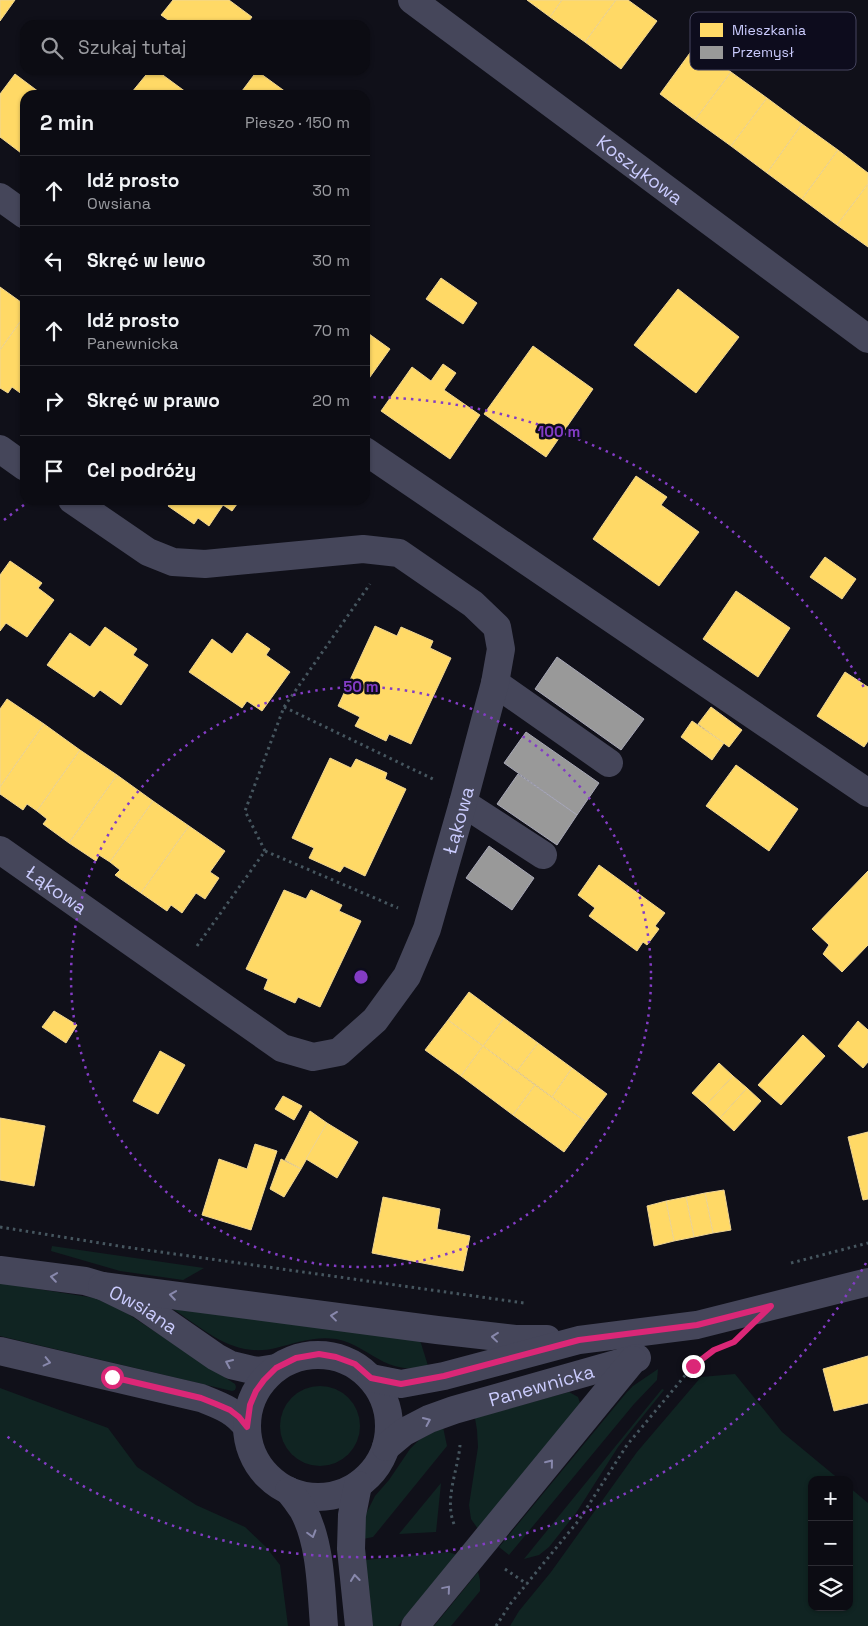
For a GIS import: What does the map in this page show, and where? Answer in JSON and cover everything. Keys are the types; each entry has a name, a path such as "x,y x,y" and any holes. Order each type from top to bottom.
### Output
{"street":[{"name":"Koszykowa","path":"412,0 868,339"},
{"path":"0,197 20,211"},
{"path":"0,449 20,463"},
{"path":"370,454 868,793"},
{"name":"Łąkowa","path":"0,850 282,1048 313,1057 339,1052 375,1020 407,976 427,929 495,683 501,649 497,627 473,604 399,553 363,549 205,564 173,562 148,552 79,505"},
{"path":"495,683 609,763"},
{"path":"463,803 543,855"},
{"name":"Owsiana","path":"0,1270 84,1281 102,1286 141,1305 216,1357 231,1365 257,1371 276,1368"},
{"name":"Panewnicka","path":"371,1378 401,1384 436,1378 579,1340 697,1325 868,1282"},
{"path":"102,1286 515,1339 579,1340"},
{"name":"Panewnicka","path":"386,1447 404,1432 429,1419 454,1410 633,1360 697,1325"},
{"path":"0,1351 201,1398 230,1410 247,1427"},
{"path":"319,1354 336,1357 355,1364 371,1378 385,1401 389,1434 382,1457 371,1473 358,1485 350,1490 329,1496 312,1497 289,1491 276,1484 259,1466 250,1448 247,1427 250,1405 256,1391 276,1368 296,1358 319,1354"},
{"path":"416,1626 633,1360"},
{"path":"358,1485 352,1515 351,1550 359,1626"},
{"path":"289,1491 303,1510 311,1530 317,1555 324,1626"}],"path":[{"path":"372,582 284,707 245,811 265,851 406,911"},
{"path":"284,707 436,780"},
{"path":"194,950 265,851"},
{"path":"0,1227 125,1247 441,1290"},
{"path":"791,1263 868,1243"},
{"path":"496,1626 511,1603 579,1520 627,1445 693,1366 706,1355"},
{"path":"457,1531 451,1514 451,1497 460,1442"},
{"path":"505,1569 527,1584"}],"green space":[{"path":"52,1246 204,1268 183,1280 120,1271 51,1251"},
{"path":"0,1283 95,1298 125,1312 235,1384 235,1390 232,1391 0,1336"},
{"path":"175,1307 420,1340 429,1369 395,1366 378,1359 355,1345 328,1338 313,1339 276,1348 247,1349 210,1335 174,1310"},
{"path":"658,1369 657,1380 634,1404 509,1555 499,1547 627,1392"},
{"path":"735,1374 782,1432 835,1476 808,1476 808,1611 853,1611 853,1490 868,1503 868,1626 510,1626 519,1611 551,1572 637,1452 701,1377"},
{"path":"320,1386 335,1389 348,1398 357,1411 360,1426 357,1441 348,1454 335,1463 320,1466 305,1463 292,1454 283,1441 280,1426 283,1411 292,1398 305,1389"},
{"path":"0,1388 108,1428 137,1467 196,1505 245,1527 266,1547 280,1565 288,1626 0,1626"},
{"path":"662,1389 664,1390 618,1447 576,1513 549,1547 539,1555 524,1559"},
{"path":"569,1392 578,1397 579,1408 478,1529 471,1519 469,1505 478,1447 475,1418"},
{"path":"443,1427 447,1446 373,1537 363,1539 366,1514 375,1496 389,1480 410,1449 419,1440"},
{"path":"441,1483 436,1532 399,1534"},
{"path":"448,1552 458,1555 398,1626 373,1626 365,1560"},
{"path":"478,1572 480,1591 451,1626 434,1626"}],"building: Mieszkania":[{"path":"0,0 15,0 0,21"},
{"path":"173,0 229,0 252,17 250,20 168,20 161,15"},
{"path":"527,0 562,0 550,17"},
{"path":"562,0 616,0 585,42 550,17"},
{"path":"616,0 628,0 657,21 621,69 585,42"},
{"path":"690,53 690,70 728,70 731,72 695,120 660,94"},
{"path":"731,72 767,98 731,146 695,120"},
{"path":"15,74 36,90 20,90 20,152 0,137 0,94"},
{"path":"146,75 163,75 183,90 134,90"},
{"path":"254,75 262,75 283,90 243,90"},
{"path":"767,98 802,124 767,173 731,146"},
{"path":"802,124 838,150 802,199 767,173"},
{"path":"838,150 868,173 868,184 837,225 802,199"},
{"path":"868,184 868,247 837,225"},
{"path":"441,278 477,303 463,324 426,299"},
{"path":"0,287 20,301 20,322 0,350"},
{"path":"678,289 739,337 696,393 634,345"},
{"path":"20,322 20,393 12,387 8,393 0,388 0,350"},
{"path":"370,335 390,349 370,377"},
{"path":"533,346 593,389 546,457 484,414"},
{"path":"443,364 456,373 444,390 480,415 450,459 381,411 412,367 431,381"},
{"path":"636,476 667,497 661,505 699,532 659,586 593,539"},
{"path":"223,505 209,526 198,518 194,524 168,506"},
{"path":"223,505 236,505 232,511"},
{"path":"825,557 856,579 842,599 810,577"},
{"path":"10,561 42,583 38,588 54,600 27,637 6,623 0,631 0,575"},
{"path":"736,591 790,628 758,677 703,639"},
{"path":"375,626 397,636 401,627 433,641 430,648 451,658 411,744 389,734 386,741 355,726 360,717 338,706"},
{"path":"105,627 137,649 133,655 148,665 121,705 100,690 94,697 47,665 70,633 90,647"},
{"path":"247,633 270,649 266,655 290,672 262,711 247,701 242,708 189,672 212,639 232,654"},
{"path":"845,672 868,687 868,741 864,747 817,716"},
{"path":"7,699 44,724 0,787 0,709"},
{"path":"711,707 742,730 729,747 698,724"},
{"path":"692,721 724,743 712,760 681,737"},
{"path":"44,724 80,750 37,811 27,804 23,810 0,794 0,787"},
{"path":"80,750 117,775 69,843 43,824 47,819 37,811"},
{"path":"330,758 351,768 356,759 387,773 385,779 406,789 365,876 344,866 340,872 309,858 314,848 292,838"},
{"path":"736,765 798,809 769,851 706,806"},
{"path":"117,775 153,801 110,862 99,855 96,861 69,843"},
{"path":"153,801 189,826 141,893 115,875 120,870 110,862"},
{"path":"189,826 225,851 210,872 219,878 205,899 196,893 182,913 171,905 167,911 141,893"},
{"path":"599,865 665,913 655,926 659,929 647,945 643,942 637,951 589,916 595,908 578,895"},
{"path":"868,871 868,945 842,972 823,954 829,945 812,929"},
{"path":"284,890 306,899 311,890 342,905 339,911 361,921 320,1007 298,997 295,1003 264,989 268,979 246,969"},
{"path":"469,992 504,1018 483,1046 448,1020"},
{"path":"54,1011 77,1025 66,1043 42,1027"},
{"path":"504,1018 538,1043 517,1071 483,1046"},
{"path":"448,1020 483,1046 461,1076 425,1050"},
{"path":"858,1021 868,1030 868,1062 863,1068 838,1046"},
{"path":"803,1035 825,1056 781,1105 758,1085"},
{"path":"538,1043 572,1068 552,1097 517,1071"},
{"path":"483,1046 535,1085 513,1115 461,1076"},
{"path":"160,1051 185,1065 158,1114 133,1101"},
{"path":"719,1063 733,1076 706,1105 692,1093"},
{"path":"572,1068 607,1094 586,1122 552,1097"},
{"path":"733,1076 747,1088 720,1118 706,1105"},
{"path":"535,1085 586,1122 564,1152 513,1115"},
{"path":"747,1088 761,1101 734,1131 720,1118"},
{"path":"283,1096 302,1106 294,1120 275,1109"},
{"path":"310,1111 327,1123 301,1169 285,1160"},
{"path":"0,1118 45,1126 34,1186 0,1180"},
{"path":"327,1123 358,1142 337,1178 306,1159"},
{"path":"868,1132 868,1199 863,1200 848,1137"},
{"path":"255,1144 277,1151 251,1230 202,1215 219,1159 247,1169"},
{"path":"281,1159 301,1169 284,1197 270,1189"},
{"path":"724,1190 731,1230 713,1233 705,1193"},
{"path":"705,1193 713,1233 694,1237 686,1197"},
{"path":"383,1197 440,1209 437,1229 470,1236 463,1271 372,1253"},
{"path":"686,1197 694,1237 674,1241 666,1201"},
{"path":"666,1201 674,1241 654,1246 647,1206"},
{"path":"868,1356 868,1403 834,1411 823,1369"}],"building: Przemysł":[{"path":"557,657 644,719 621,750 535,689"},
{"path":"526,732 599,783 577,815 504,763"},
{"path":"518,774 577,815 557,845 497,804"},
{"path":"489,846 534,878 512,910 466,878"}],"route":[{"path":"112,1377 201,1398 230,1410 247,1427 250,1405 256,1391 276,1368 296,1358 319,1354 336,1357 355,1364 371,1378 401,1384 444,1376 579,1340 697,1325 771,1306 734,1342 714,1350 693,1366"}]}
